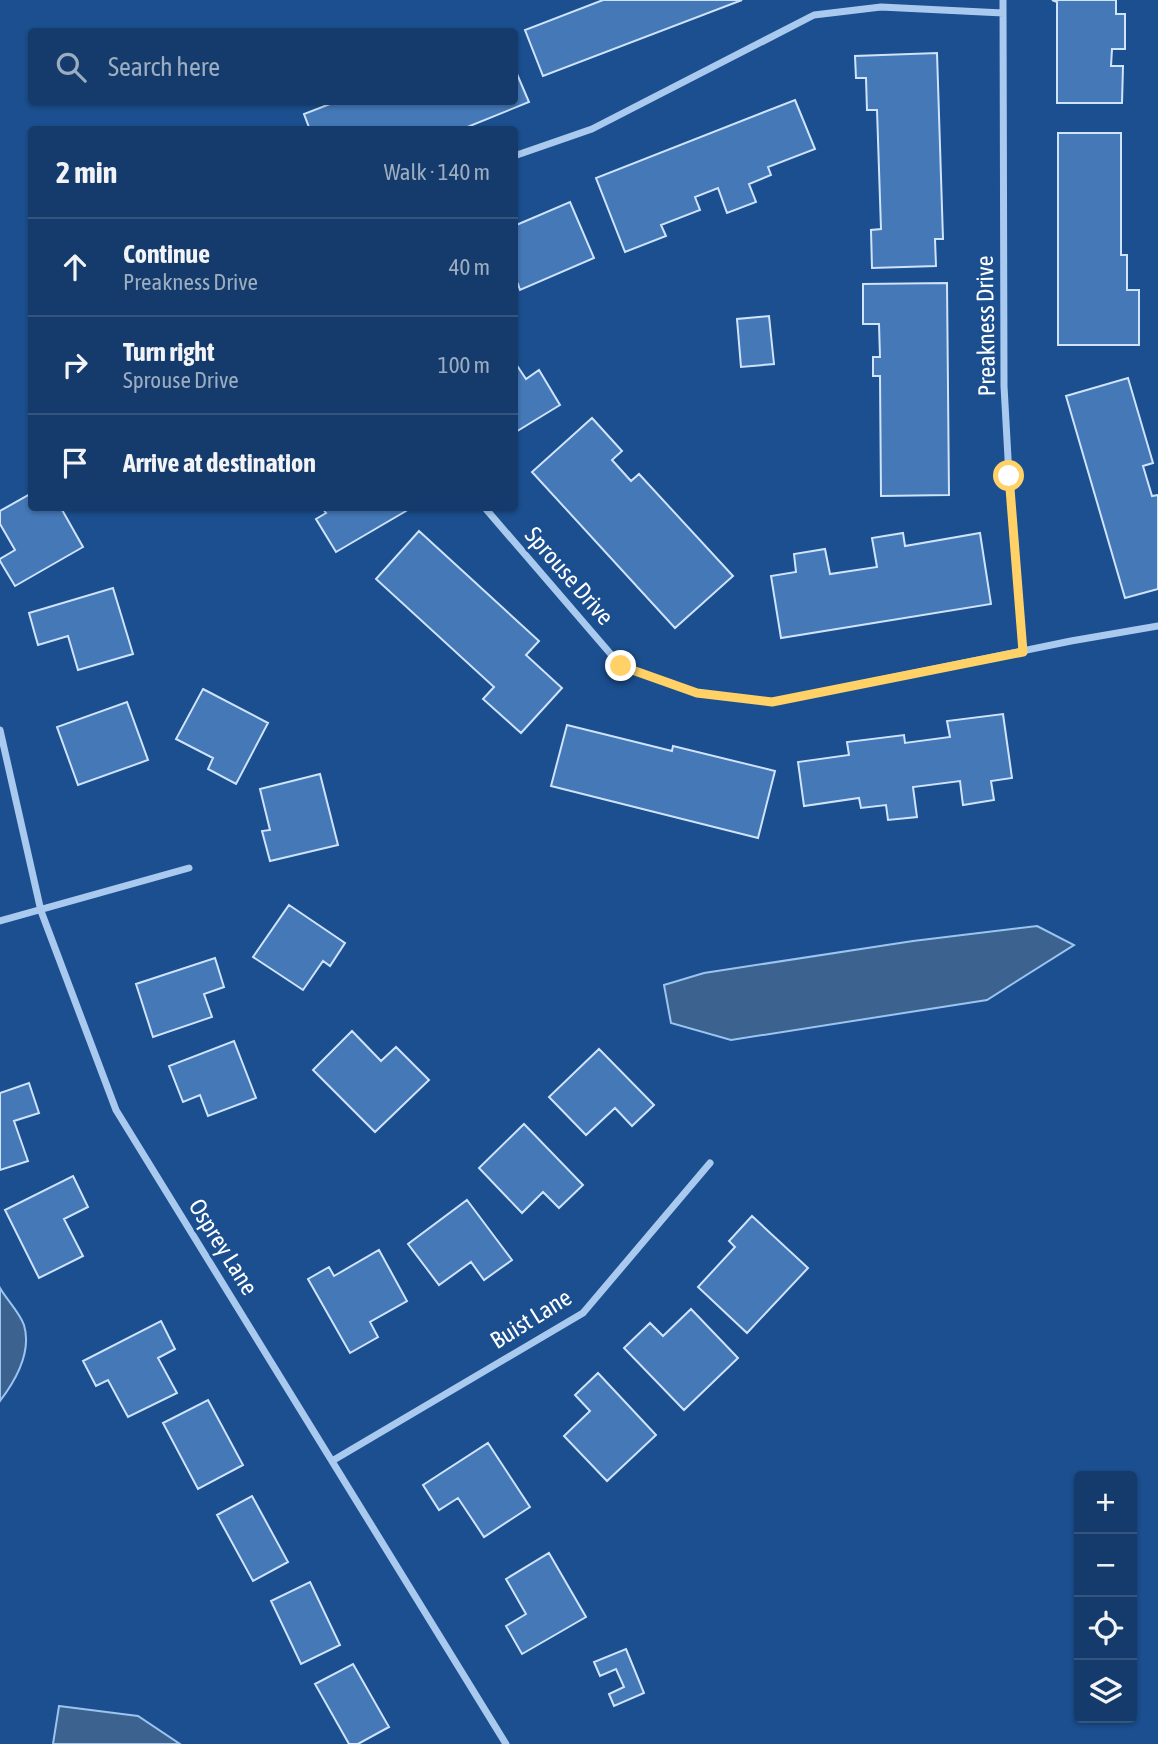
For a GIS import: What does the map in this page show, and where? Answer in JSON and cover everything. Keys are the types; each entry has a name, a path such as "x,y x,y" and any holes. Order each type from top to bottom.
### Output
{"street":[{"name":"Preakness Drive","path":"1003,0 1004,386 1023,652"},
{"path":"518,155 592,129 814,15 881,7 1003,13"},
{"name":"Sprouse Drive","path":"488,511 621,666 697,693 772,702 1158,626"},
{"name":"Osprey Lane","path":"0,730 41,911 116,1110 506,1744"},
{"path":"0,921 188,868"},
{"name":"Buist Lane","path":"332,1461 583,1313 710,1163"}],"water":[{"path":"1037,926 1074,945 987,1000 731,1040 671,1023 664,985 704,973 913,941"},
{"path":"0,1288 22,1320 26,1345 21,1365 0,1401"},
{"path":"59,1706 138,1716 180,1744 53,1744"}],"building":[{"path":"603,0 742,0 543,76 525,30"},
{"path":"1052,0 1116,0 1116,14 1125,14 1125,49 1112,49 1111,66 1123,66 1122,103 1057,103 1057,2"},
{"path":"937,53 943,239 935,239 936,266 872,268 871,230 881,229 877,110 867,110 866,78 856,78 855,56"},
{"path":"518,76 529,102 470,126 308,126 304,114 327,105 518,105"},
{"path":"795,100 815,149 768,167 771,175 749,184 756,202 727,213 718,188 695,197 700,210 661,225 666,236 625,252 596,178"},
{"path":"1058,133 1121,133 1121,255 1127,255 1127,290 1139,290 1139,345 1058,345"},
{"path":"570,202 594,258 520,290 518,224"},
{"path":"947,283 949,495 881,496 880,376 873,376 873,357 880,357 879,324 863,324 863,284"},
{"path":"769,316 774,364 741,367 737,319"},
{"path":"518,367 526,379 539,370 560,405 518,431"},
{"path":"1128,378 1153,463 1143,466 1152,496 1158,495 1158,589 1125,598 1066,396"},
{"path":"592,418 622,451 612,460 631,481 639,474 733,576 675,628 532,472"},
{"path":"28,495 28,511 63,511 83,547 15,586 0,561 15,550 0,524 0,511"},
{"path":"324,511 406,511 336,552 316,519 326,513"},
{"path":"419,531 539,641 526,655 562,688 521,733 483,699 494,687 376,579"},
{"path":"903,533 905,546 980,533 991,604 781,638 771,576 796,572 794,554 825,549 830,574 877,567 872,538"},
{"path":"113,588 133,654 78,670 68,636 38,645 29,613"},
{"path":"203,689 268,723 236,784 208,769 213,758 176,739"},
{"path":"127,702 148,760 78,785 57,727"},
{"path":"1003,714 1012,778 991,781 994,800 963,805 960,781 913,787 917,817 888,820 886,805 861,808 859,798 804,806 798,762 849,755 847,742 904,735 905,743 950,737 947,721"},
{"path":"567,725 672,751 673,746 775,771 758,838 551,786"},
{"path":"320,774 338,845 270,861 262,831 270,830 260,789"},
{"path":"289,905 345,943 330,966 323,961 303,990 253,957"},
{"path":"215,958 224,987 204,994 212,1017 153,1037 136,984"},
{"path":"352,1031 381,1061 396,1047 429,1080 375,1132 313,1070"},
{"path":"234,1041 256,1098 208,1116 200,1095 183,1102 169,1066"},
{"path":"599,1049 654,1105 632,1126 615,1108 586,1135 549,1097"},
{"path":"29,1083 39,1113 14,1121 28,1161 0,1170 0,1093"},
{"path":"524,1124 583,1185 559,1208 543,1192 522,1213 479,1168"},
{"path":"73,1176 88,1207 64,1219 83,1256 39,1278 5,1210"},
{"path":"467,1200 512,1260 484,1280 471,1262 439,1285 408,1244"},
{"path":"752,1216 808,1268 747,1333 698,1287 735,1247 729,1241"},
{"path":"379,1250 407,1301 370,1322 378,1337 350,1353 308,1279 329,1267 334,1276"},
{"path":"691,1309 738,1358 684,1410 624,1348 650,1323 663,1336"},
{"path":"161,1321 175,1349 158,1358 177,1393 128,1417 108,1380 96,1386 83,1361"},
{"path":"598,1373 656,1435 607,1481 564,1436 590,1411 575,1395"},
{"path":"208,1400 243,1465 198,1489 163,1423"},
{"path":"488,1443 530,1507 484,1537 458,1498 439,1510 423,1485"},
{"path":"252,1496 288,1562 253,1581 217,1515"},
{"path":"549,1553 586,1617 522,1654 506,1626 526,1614 506,1579"},
{"path":"310,1582 340,1645 301,1664 271,1601"},
{"path":"626,1649 644,1693 614,1706 609,1694 624,1687 616,1669 600,1676 594,1662"},
{"path":"353,1664 389,1727 358,1744 349,1744 315,1684"}],"route":[{"path":"621,666 697,693 772,702 1023,652 1009,476"}]}
